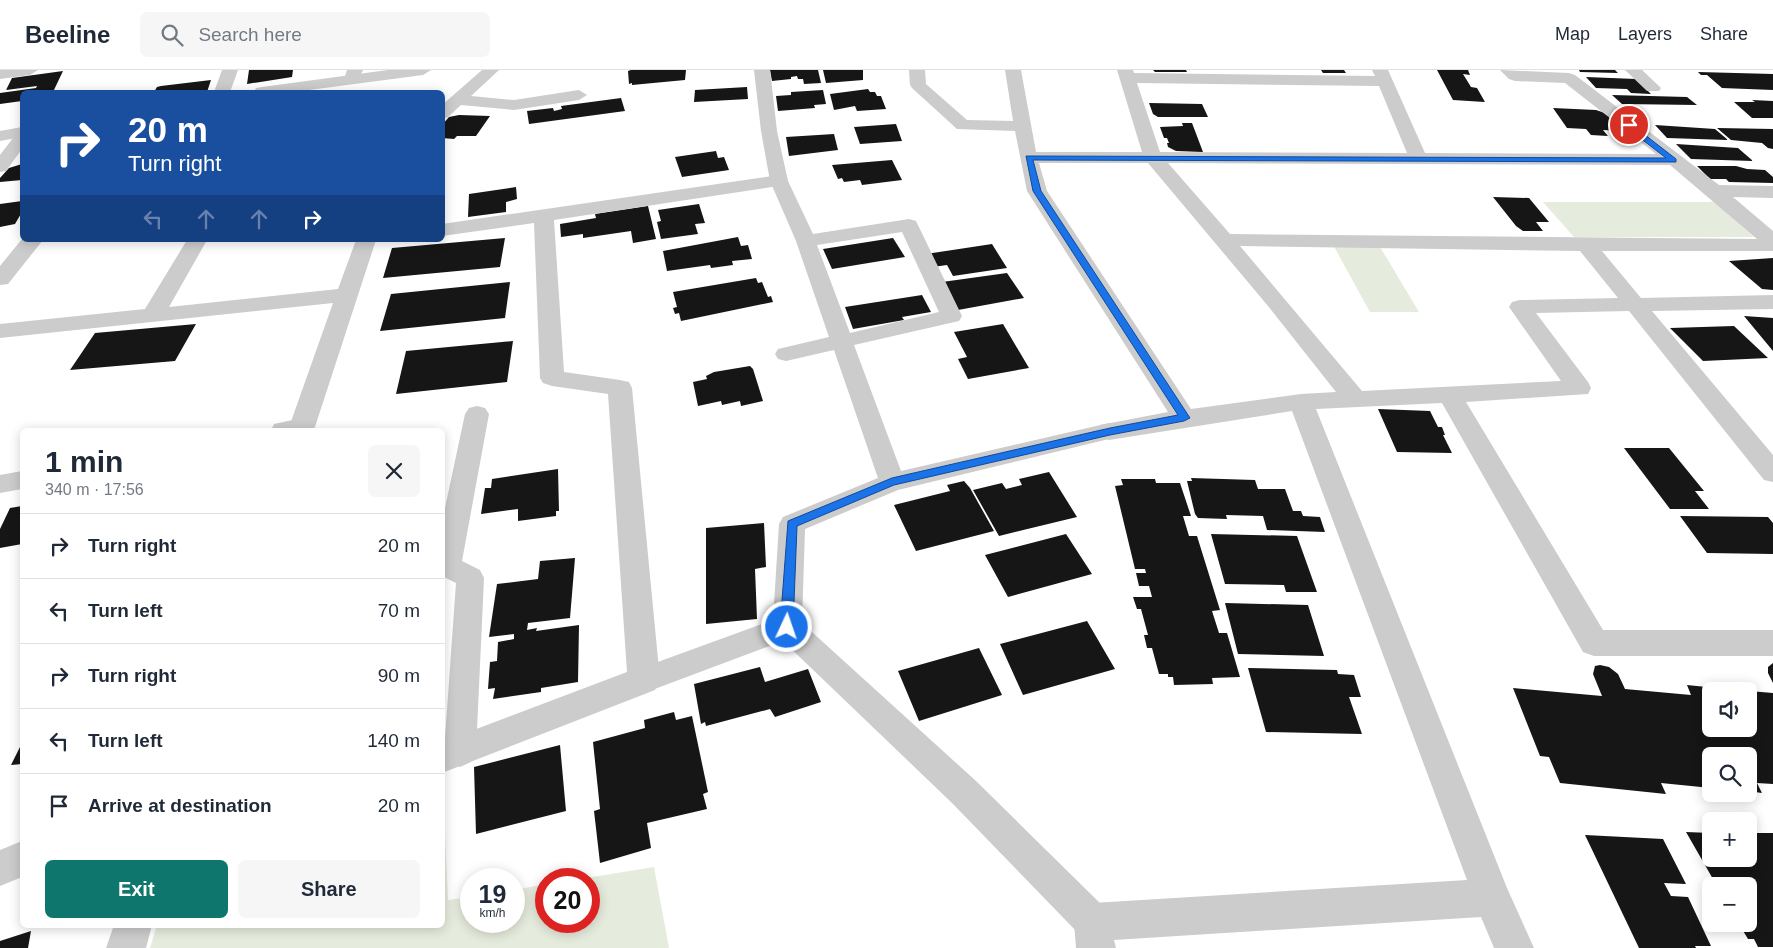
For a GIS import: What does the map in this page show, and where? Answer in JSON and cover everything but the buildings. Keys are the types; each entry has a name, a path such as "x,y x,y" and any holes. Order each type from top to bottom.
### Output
{"street":[{"path":"272,90 353,74 423,70"},
{"path":"917,70 918,85 963,125 1024,126"},
{"path":"1013,70 1028,157 1037,191 1184,418"},
{"path":"1508,70 1515,76 1569,78 1714,191 1773,243"},
{"path":"334,90 353,74"},
{"path":"1354,398 1276,300 1222,240 1153,157 1126,74 1383,76 1419,160"},
{"path":"0,136 20,132"},
{"path":"1028,157 1674,160"},
{"path":"445,230 779,181"},
{"path":"1714,191 1773,192"},
{"path":"451,755 644,680 620,388 552,378 544,215"},
{"path":"1222,240 1586,245 1773,243"},
{"path":"0,279 31,242"},
{"path":"152,315 196,242"},
{"path":"295,428 367,242"},
{"path":"1586,245 1773,473"},
{"path":"0,331 347,295"},
{"path":"1110,431 1184,418 1301,402 1354,398 1450,396 1579,388 1520,307 1773,302"},
{"path":"1450,396 1594,643 1773,642"},
{"path":"1301,402 1492,897 1514,948"},
{"path":"0,868 20,860"},
{"path":"1094,935 1492,897"},
{"path":"126,948 132,928"}],"lane":[{"path":"0,74 30,70"},
{"path":"223,90 230,70"},
{"path":"445,111 491,70"},
{"path":"762,70 769,130 779,181 806,241 892,482"},
{"path":"1633,70 1653,88"},
{"path":"458,100 514,105 578,95"},
{"path":"0,167 20,141"},
{"path":"786,354 952,316 909,225 806,241"},
{"path":"451,755 470,578 447,566 477,414"},
{"path":"1094,935 964,792 787,627 792,524 892,482 1110,431"},
{"path":"0,484 20,480"},
{"path":"644,680 787,627"}],"green space":[{"path":"1543,202 1715,202 1754,237 1574,237"},
{"path":"1332,243 1379,245 1419,312 1370,312"},
{"path":"445,834 448,900 460,898 460,933 525,933 525,888 535,886 535,933 600,933 600,876 654,867 669,948 150,948 156,928 445,928"}],"route":[{"path":"787,627 792,524 892,482 1110,431 1184,418 1037,191 1028,157 1674,160 1629,125"}]}
